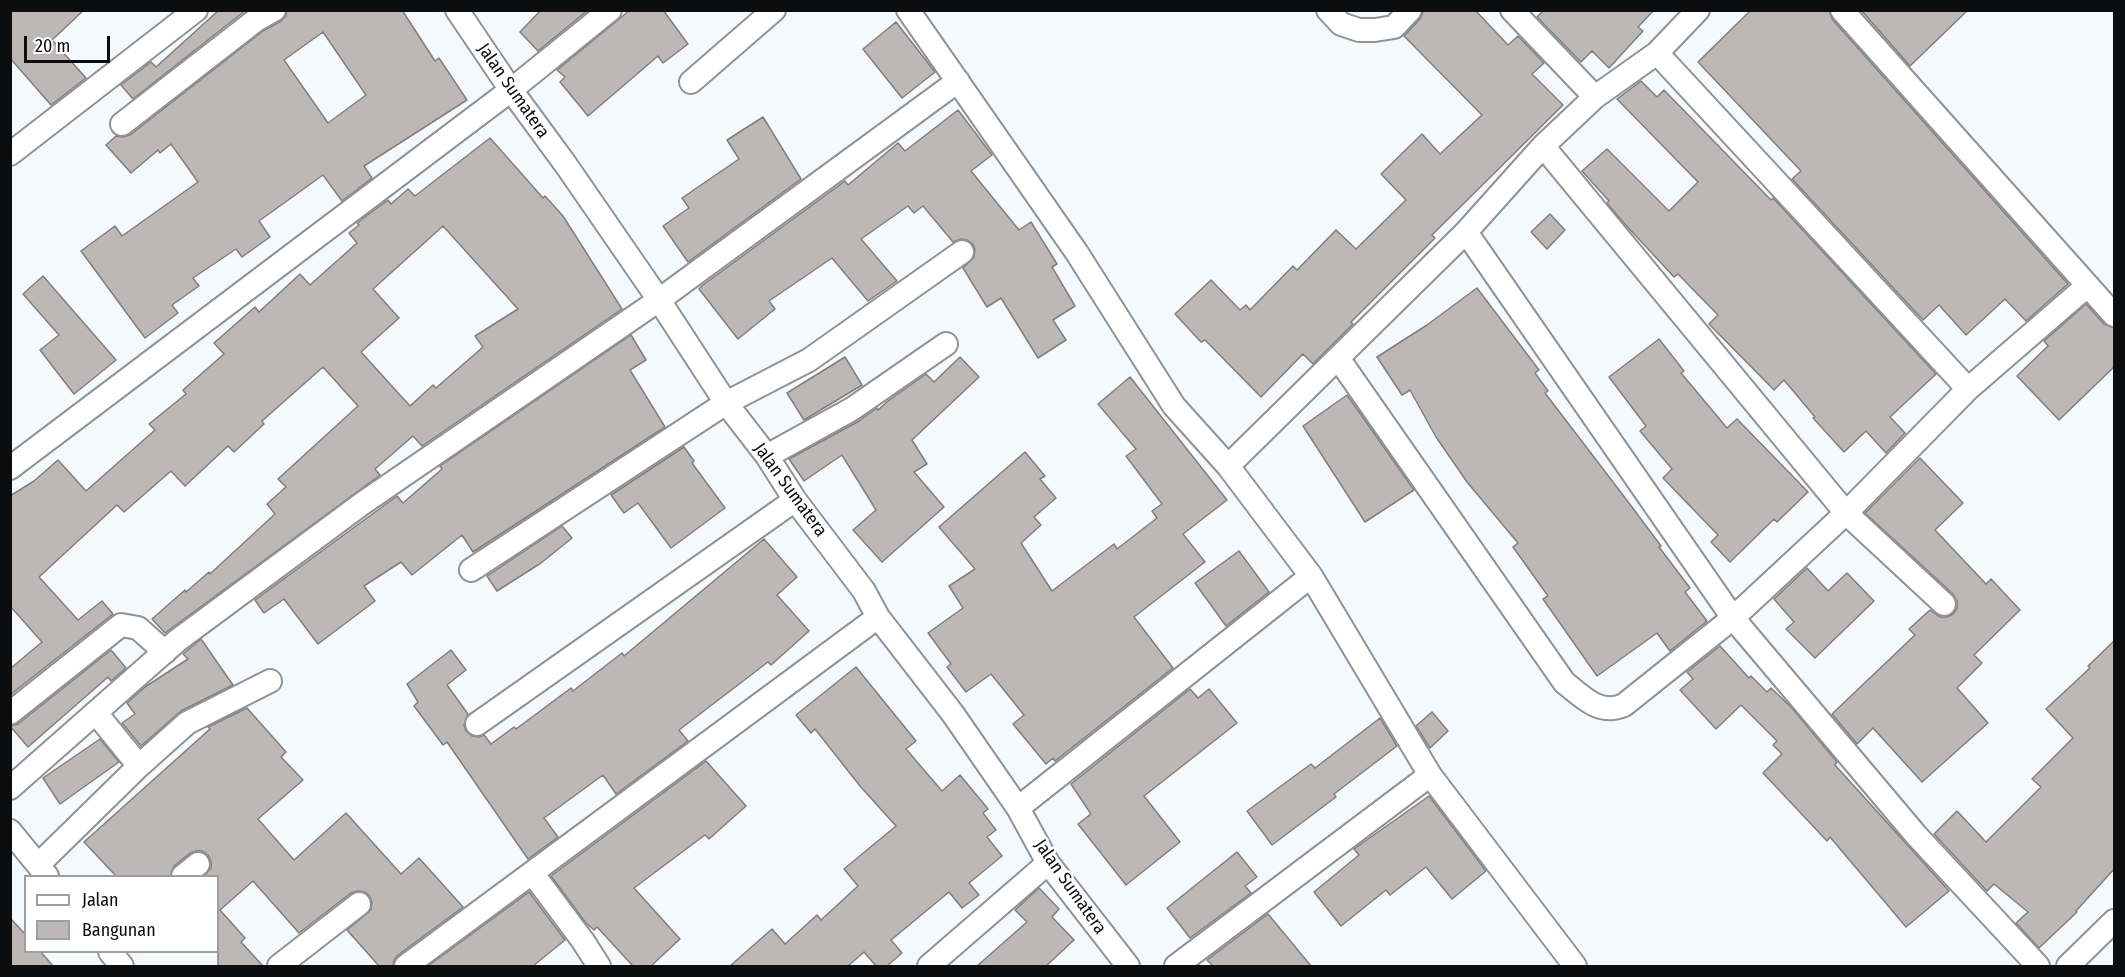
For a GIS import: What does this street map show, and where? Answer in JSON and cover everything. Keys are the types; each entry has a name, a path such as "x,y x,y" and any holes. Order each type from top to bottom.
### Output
{"street":[{"path":"10,154 196,10"},
{"path":"122,124 256,20 274,10"},
{"name":"Jalan Sumatera","path":"457,10 659,300 726,403 864,591 878,617 954,714 1018,808 1048,863 1128,966"},
{"path":"10,468 511,90 610,10"},
{"path":"691,82 774,10"},
{"path":"908,10 1077,253 1174,406 1228,466 1311,576 1430,776 1575,966"},
{"path":"1328,10 1341,24 1359,30 1375,30 1394,27 1410,10"},
{"path":"1512,10 1595,97"},
{"path":"1228,466 1466,232 1543,146 1595,97 1657,53 1698,10"},
{"path":"1842,10 2115,315"},
{"path":"1657,53 1968,389"},
{"path":"10,788 165,652 363,503 659,300 958,81"},
{"path":"1543,146 1846,513 1944,604"},
{"path":"1466,232 1733,618 1916,835 2038,966"},
{"path":"471,570 726,403 809,360 962,252"},
{"path":"1338,358 1564,682 1588,702 1606,709 1624,705 1733,618 1846,513 1968,389 2087,286"},
{"path":"766,456 852,409 946,344"},
{"path":"477,724 795,500"},
{"path":"1018,808 1311,576"},
{"path":"406,966 878,617"},
{"path":"10,713 121,625 138,628 165,652"},
{"path":"10,831 42,871 139,766 187,723 270,681"},
{"path":"96,713 139,766"},
{"path":"1176,966 1430,776"},
{"path":"929,966 1048,863"},
{"path":"533,874 583,940 599,966"},
{"path":"279,966 359,904"},
{"path":"2068,966 2115,921"},
{"path":"112,953 122,966"}],"building":[{"path":"10,10 84,10 52,40 86,78 51,105 10,58"},
{"path":"219,10 246,10 133,99 121,85 151,62 156,67"},
{"path":"287,10 402,10 435,61 439,58 467,100 364,166 372,178 342,201 323,175 259,221 270,237 242,257 236,249 193,278 199,286 172,305 178,313 145,338 81,251 115,226 122,236 198,182 171,144 160,153 158,150 131,173 106,145 116,136 130,135 263,31 286,16","holes":["323,32 366,95 328,123 284,60"]},
{"path":"541,10 588,10 538,51 520,32"},
{"path":"630,10 663,10 688,44 663,63 658,56 588,116 560,82 565,77 557,70"},
{"path":"1424,10 1475,10 1508,45 1518,36 1544,63 1532,74 1563,105 1432,235 1435,238 1351,322 1353,324 1313,364 1303,354 1261,397 1205,340 1201,342 1175,314 1211,280 1240,310 1246,305 1250,310 1293,266 1297,270 1336,230 1356,249 1406,200 1381,174 1422,134 1440,154 1482,115 1404,36 1420,19"},
{"path":"1544,10 1654,10 1638,27 1643,31 1609,68 1592,51 1581,62 1537,17"},
{"path":"1751,10 1829,10 1832,19 2068,284 2026,321 2005,299 1966,335 1939,305 1923,320 1792,179 1801,171 1698,62"},
{"path":"1861,10 1968,10 1910,66"},
{"path":"896,22 935,72 902,98 863,49"},
{"path":"1641,81 1657,97 1664,90 1771,200 1773,198 1936,374 1890,417 1905,433 1886,453 1866,431 1844,452 1813,418 1815,417 1784,380 1774,390 1709,324 1718,315 1678,274 1674,277 1623,222 1607,203 1609,201 1582,171 1607,149 1669,211 1698,182 1617,99"},
{"path":"958,110 992,155 971,171 1019,230 1031,222 1057,264 1052,267 1075,306 1053,320 1066,340 1038,358 1001,298 987,307 963,268 974,257 973,244 961,239 953,242 923,206 914,213 908,206 861,239 897,281 868,301 832,258 769,301 775,309 738,339 699,289 845,181 848,185 898,143 905,151"},
{"path":"763,117 801,179 688,262 663,226 689,208 682,198 739,159 727,140"},
{"path":"490,138 543,198 545,196 563,216 622,309 422,446 413,436 375,469 380,475 165,633 152,619 185,590 186,592 209,572 210,574 275,514 267,504 286,487 278,479 358,406 323,367 262,421 264,424 234,452 228,446 185,486 171,471 124,512 117,505 39,577 78,620 102,601 113,614 10,695 10,669 42,642 10,606 10,496 34,481 58,460 86,491 155,430 149,424 186,394 183,390 224,354 214,343 255,307 259,312 300,274 310,285 357,243 349,233 359,225 357,223 388,200 391,204 408,189 415,196","holes":["443,226 518,309 475,336 483,347 436,388 433,385 410,406 361,352 399,318 373,289"]},
{"path":"1550,214 1565,230 1547,249 1531,232"},
{"path":"43,276 116,360 74,394 40,350 59,335 23,294"},
{"path":"1477,288 1539,370 1535,373 1548,391 1545,393 1690,588 1685,592 1707,621 1670,651 1657,633 1597,676 1543,599 1548,596 1513,547 1518,543 1467,482 1436,437 1410,390 1402,395 1377,357 1427,325"},
{"path":"2086,304 2104,324 2115,328 2115,366 2059,420 2017,376 2048,346 2044,341"},
{"path":"631,335 646,360 630,370 665,427 473,552 462,535 412,575 401,562 364,586 375,601 318,644 284,599 264,613 255,600 397,496 403,503 442,469 440,466"},
{"path":"1659,339 1684,371 1681,373 1727,428 1737,419 1808,492 1777,522 1774,519 1730,562 1711,542 1718,535 1663,478 1672,469 1640,431 1646,426 1609,377"},
{"path":"845,357 862,385 804,420 787,393"},
{"path":"960,357 979,377 912,440 927,464 914,472 944,507 882,562 853,530 876,510 842,455 804,481 789,459 859,421 877,408 878,410 926,374 934,382"},
{"path":"1130,377 1227,500 1183,534 1205,562 1134,617 1173,668 1055,761 1053,758 1046,764 1013,724 1024,715 991,674 966,692 947,667 951,664 928,633 963,608 949,586 975,569 939,527 1025,452 1045,476 1040,479 1056,498 1034,517 1041,525 1021,543 1052,591 1114,544 1117,549 1157,518 1152,511 1162,504 1126,456 1136,449 1098,404"},
{"path":"1347,395 1414,490 1365,522 1303,426"},
{"path":"684,447 694,461 692,463 725,508 671,548 638,503 624,513 611,495"},
{"path":"1920,458 1963,503 1935,530 1986,584 1991,579 2020,610 1974,655 1982,663 1957,688 1988,723 1922,782 1873,728 1857,744 1832,714 1915,635 1909,629 1930,610 1940,617 1947,617 1957,608 1957,601 1953,594 1865,513"},
{"path":"562,526 572,538 541,563 497,591 487,576"},
{"path":"764,539 797,577 777,595 809,631 771,665 768,662 679,730 688,741 616,794 603,775 544,818 558,837 528,859 447,742 443,745 414,706 418,702 407,684 451,650 466,670 447,685 468,714 464,725 466,731 472,736 484,735 491,744 514,727 516,729 571,688 573,691 622,653 624,656"},
{"path":"1239,551 1269,592 1226,626 1195,583"},
{"path":"1807,568 1828,591 1847,573 1874,601 1815,658 1786,629 1794,622 1774,599"},
{"path":"201,639 233,685 181,711 141,746 122,723 135,714 127,703 145,687 188,659 183,654"},
{"path":"2115,640 2115,868 2077,912 2039,948 2016,923 2028,912 1994,884 1987,891 1934,834 1957,811 1986,842 2041,787 2032,779 2073,738 2046,709 2090,668 2088,666"},
{"path":"1720,646 1749,678 1751,676 1767,692 1771,688 1791,707 1837,762 1835,765 1949,891 1906,927 1830,837 1827,841 1763,773 1782,754 1773,745 1777,741 1741,705 1716,729 1680,690 1693,679 1687,672"},
{"path":"111,650 126,668 111,681 108,677 28,747 10,726 18,724"},
{"path":"856,667 916,741 906,749 942,791 960,775 988,809 983,813 996,830 987,837 1002,856 969,883 979,895 962,908 949,892 891,940 902,953 887,966 876,966 864,952 848,966 730,966 772,929 785,944 817,915 821,920 858,886 844,869 896,826 860,786 815,729 811,733 796,715"},
{"path":"1190,689 1198,698 1209,689 1237,723 1144,796 1180,842 1126,885 1078,824 1091,814 1071,784"},
{"path":"247,708 286,752 281,757 303,780 258,819 294,860 346,813 401,874 419,858 463,907 398,955 393,966 379,966 347,930 371,910 372,902 365,892 351,893 299,933 253,881 220,910 245,938 241,942 263,966 218,966 219,875 205,875 211,868 208,855 202,851 190,853 174,866 170,875 115,875 84,842 210,729 208,727"},
{"path":"1432,712 1448,731 1430,748 1416,726"},
{"path":"1380,718 1397,746 1334,794 1336,797 1272,845 1247,811 1311,764 1315,768"},
{"path":"100,739 119,762 60,804 43,778"},
{"path":"706,761 746,806 709,839 705,835 634,888 680,939 651,966 633,966 597,927 594,930 586,923 551,876"},
{"path":"1429,796 1486,871 1452,899 1426,867 1390,895 1386,890 1341,926 1314,892 1359,855 1354,849"},
{"path":"1237,852 1257,877 1245,886 1251,893 1190,938 1167,908"},
{"path":"1039,888 1059,909 1052,917 1074,940 1046,966 977,966 1027,922 1015,910"},
{"path":"529,892 565,940 533,966 428,966"},
{"path":"1268,914 1311,966 1213,966 1207,960"},
{"path":"10,918 24,933 24,953 42,953 53,966 10,966"}]}
